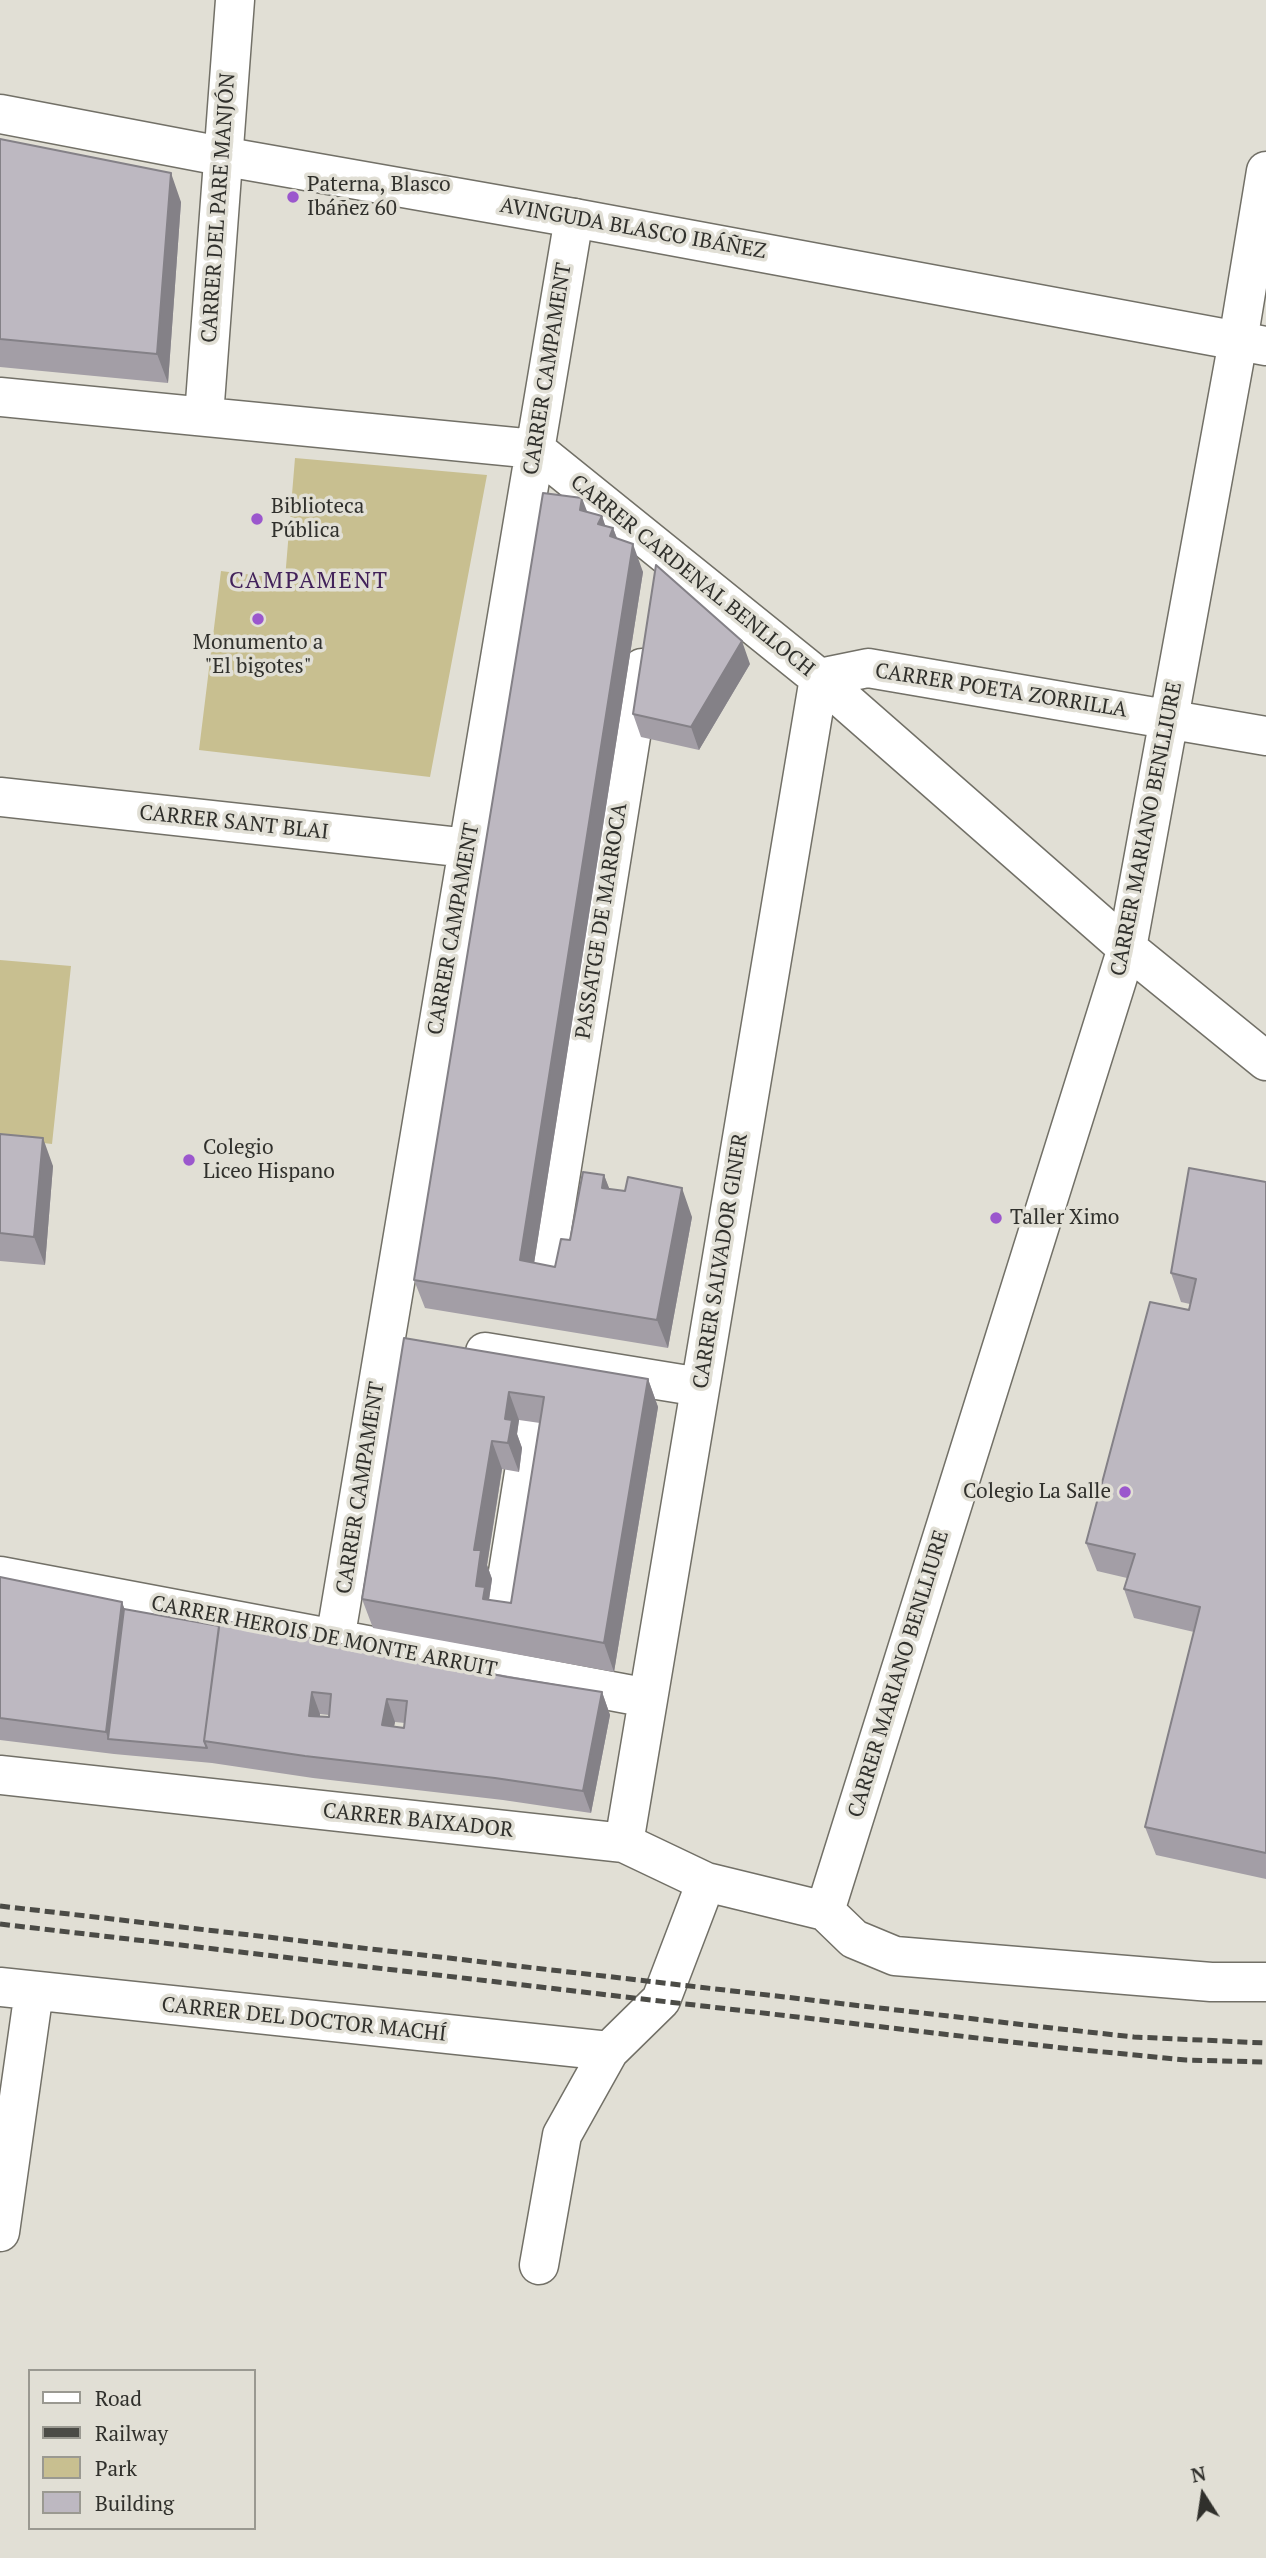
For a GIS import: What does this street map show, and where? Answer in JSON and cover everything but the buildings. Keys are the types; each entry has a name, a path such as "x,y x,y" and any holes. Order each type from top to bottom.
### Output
{"street":[{"name":"CARRER DEL PARE MANJÓN","path":"204,416 235,0"},
{"name":"AVINGUDA BLASCO IBÁÑEZ","path":"0,114 1252,343"},
{"name":"CARRER MARIANO BENLLIURE","path":"825,1911 1126,948 1170,719 1252,343 1266,172"},
{"name":"CARRER CAMPAMENT","path":"335,1640 573,218"},
{"path":"0,397 535,449"},
{"name":"CARRER CARDENAL BENLLOCH","path":"535,449 819,678 1126,948 1266,1061"},
{"path":"654,593 661,552"},
{"name":"PASSATGE DE MARROCA","path":"495,1649 648,634"},
{"name":"CARRER POETA ZORRILLA","path":"819,678 868,668 1266,736"},
{"name":"CARRER SALVADOR GINER","path":"624,1843 819,678"},
{"name":"CARRER SANT BLAI","path":"0,797 468,848"},
{"path":"386,1337 538,1358 700,1387"},
{"name":"CARRER HEROIS DE MONTE ARRUIT","path":"0,1576 335,1640 495,1649 648,1698"},
{"name":"CARRER BAIXADOR","path":"0,1775 624,1843 706,1882 825,1911"},
{"path":"539,2265 562,2135 609,2051 661,2000 706,1882"},
{"path":"825,1911 854,1939 895,1956 1211,1982 1266,1982"},
{"path":"0,2232 17,1989"},
{"name":"CARRER DEL DOCTOR MACHÍ","path":"17,1989 609,2051"}],"green space":[{"path":"295,458 487,475 430,777 199,750 221,571 285,579"},
{"path":"0,960 71,966 52,1144 0,1138"}],"railway":[{"path":"0,1906 1134,2037 1266,2043"},
{"path":"0,1924 1063,2048 1186,2060 1266,2062"}],"place":[{"name":"Paterna, Blasco Ibáñez 60","path":"293,197"},
{"name":"Biblioteca Pública","path":"257,519"},
{"name":"Monumento a \"El bigotes\"","path":"258,619"},
{"name":"Colegio Liceo Hispano","path":"189,1160"},
{"name":"Taller Ximo","path":"996,1218"},
{"name":"Colegio La Salle","path":"1125,1492"}],"district":[{"name":"CAMPAMENT","path":"309,581"}]}
